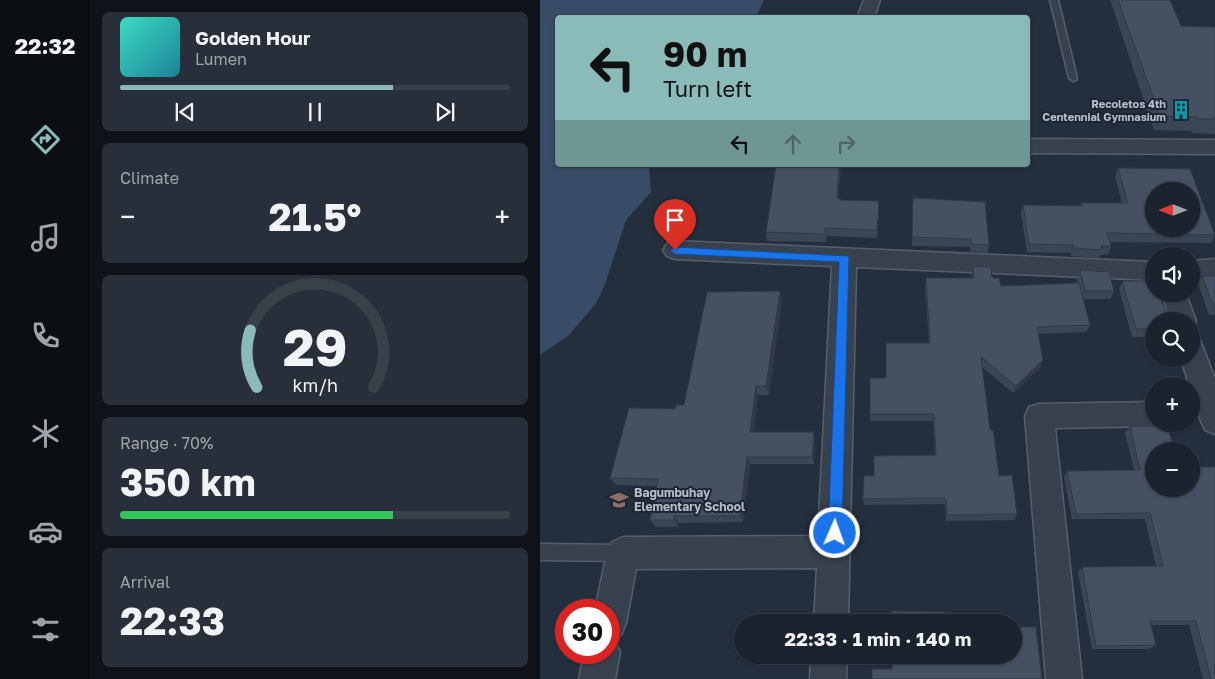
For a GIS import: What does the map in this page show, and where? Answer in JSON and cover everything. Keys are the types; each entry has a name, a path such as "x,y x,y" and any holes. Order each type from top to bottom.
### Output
{"street":[{"path":"866,15 872,0"},
{"path":"1030,146 1215,147"},
{"path":"675,250 1145,271"},
{"path":"831,614 844,258"},
{"path":"1200,269 1215,268"},
{"path":"1195,367 1206,416"},
{"path":"1064,679 1039,416 1145,414"},
{"path":"614,599 623,553 834,552"},
{"path":"597,679 600,664"},
{"path":"828,679 829,664"}],"lane":[{"path":"1054,0 1073,78"},
{"path":"540,552 623,553"}],"water":[{"path":"540,0 764,0 757,15 555,15 555,167 649,167 651,192 626,220 605,284 597,302 569,335 540,355"}],"building":[{"path":"1118,0 1170,0 1181,26 1215,27 1215,119 1160,116"},
{"path":"776,167 839,167 837,198 840,198 840,200 879,201 877,230 825,228 825,234 766,232"},
{"path":"1118,168 1190,169 1195,182 1145,182 1145,234 1107,233 1111,246 1101,246 1102,250 1074,248 1073,245 1029,244 1023,205 1082,206 1081,203 1128,203"},
{"path":"1200,195 1215,235 1200,235"},
{"path":"913,198 985,202 989,245 971,244 971,239 912,237"},
{"path":"973,266 991,267 992,278 999,278 1001,286 1079,283 1090,325 1037,327 1043,360 1016,386 981,357 990,430 993,430 999,476 1012,475 1017,514 947,515 946,498 863,499 864,476 874,476 874,456 936,455 934,414 870,414 870,378 886,378 886,343 930,343 926,278 974,278"},
{"path":"1080,270 1109,272 1114,291 1085,291"},
{"path":"1202,276 1215,276 1215,307 1214,307"},
{"path":"1122,281 1145,281 1145,302 1162,302 1166,312 1145,312 1145,329 1136,329"},
{"path":"780,291 766,386 756,386 750,432 814,432 812,457 747,457 740,516 674,516 674,520 650,520 658,479 610,478 629,408 675,409 676,405 684,405 707,292"},
{"path":"1130,426 1145,426 1145,432 1169,432 1172,442 1145,442 1145,497 1200,497 1200,467 1215,467 1215,679 1211,679 1196,621 1150,621 1156,645 1096,646 1082,567 1163,566 1150,513 1076,514 1067,471 1140,470"},
{"path":"892,611 945,612 945,614 892,614"},
{"path":"1022,627 1036,627 1042,679 872,679 872,669 892,669 892,664 1022,664"}],"place":[{"name":"Recoletos 4th Centennial Gymnasium","path":"1181,110"},
{"name":"Bagumbuhay Elementary School","path":"619,500"}],"route":[{"path":"675,250 844,258 835,533"}]}
